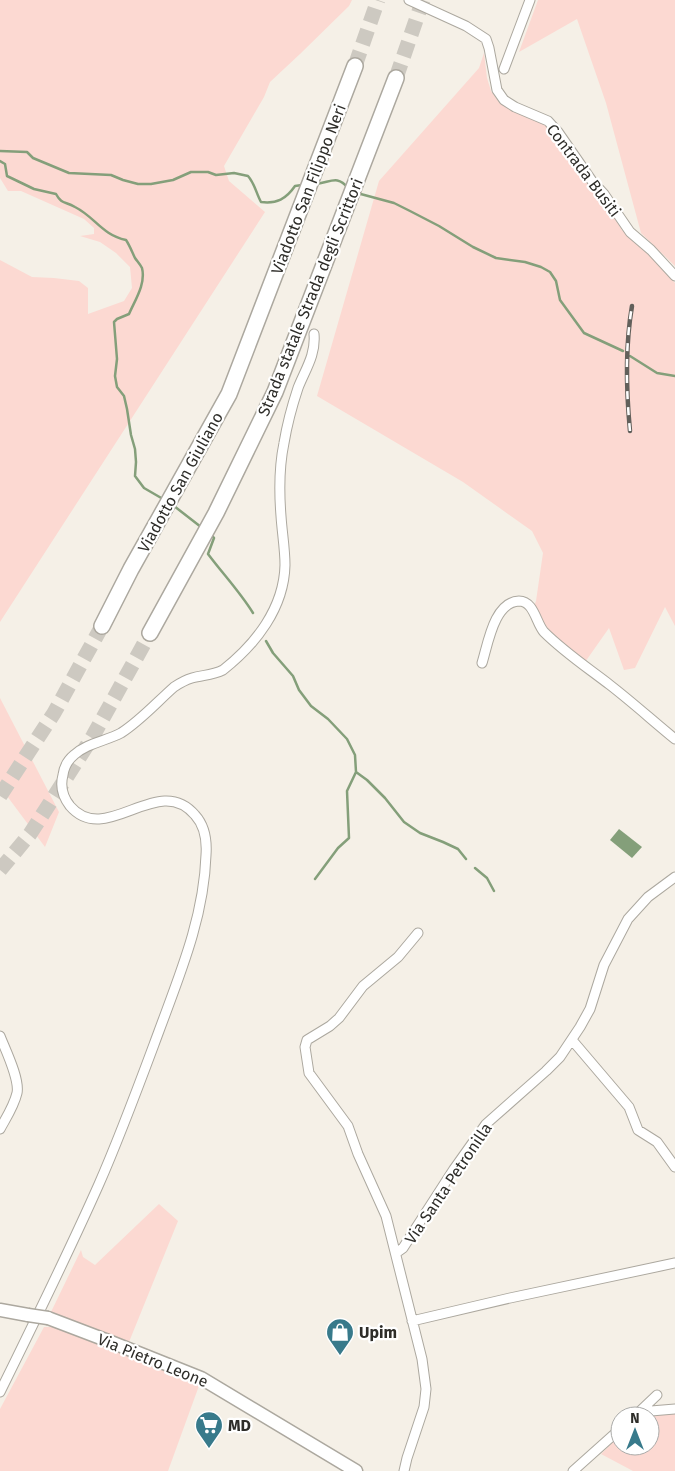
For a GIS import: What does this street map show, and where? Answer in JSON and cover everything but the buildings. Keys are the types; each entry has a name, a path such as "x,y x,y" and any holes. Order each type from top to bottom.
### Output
{"highway":[{"name":"Viadotto San Filippo Neri","path":"229,394 355,66"},
{"name":"Strada statale Strada degli Scrittori","path":"150,633 216,513 275,392 396,78"},
{"name":"Viadotto San Giuliano","path":"102,626 131,569 229,394"}],"main road":[{"name":"Via Pietro Leone","path":"0,1310 48,1318 201,1378 356,1471"}],"street":[{"name":"Contrada Busiti","path":"409,0 466,26 486,40 497,90 504,100 548,121 558,132 592,181 604,194 630,232 651,250 675,276"},
{"path":"504,69 530,0"},
{"path":"0,1392 80,1228 145,1070 195,931 206,856 206,836 204,830 198,818 188,808 175,802 160,801 112,817 98,819 86,817 72,807 65,798 62,787 64,770 69,760 78,752 122,732 174,687 184,681 224,670 258,635 272,615 281,590 285,565 279,492 283,444 291,411 314,350 314,334"},
{"path":"482,663 500,612 508,604 518,601 522,602 529,605 543,631 564,650 675,739"},
{"name":"Via Santa Petronilla","path":"396,1253 403,1248 454,1169 486,1124 560,1057 590,1009 604,965 628,919 648,897 675,876"},
{"name":"Via Santa Petronilla","path":"404,1471 406,1458 422,1416 426,1399 424,1374 412,1321 386,1216 358,1154 348,1126 311,1078 305,1047 307,1040 339,1018 363,986 398,957 418,933"},
{"path":"0,1036 14,1071 18,1091 0,1129"},
{"path":"572,1040 629,1107 638,1130 657,1142 675,1166"},
{"path":"412,1321 550,1289 675,1263"},
{"path":"645,1406 657,1395"},
{"path":"660,1411 675,1409"},
{"path":"573,1471 610,1438"}],"shaded area":[{"path":"0,0 352,0 349,6 270,82 264,97 224,166 229,181 265,212 0,622 0,260 32,277 79,281 88,288 88,314 124,301 132,288 130,267 116,253 100,242 80,236 94,234 94,228 84,219 21,191 8,191 0,178"},
{"path":"538,0 675,0 675,266 641,233 606,103 577,19 519,52"},
{"path":"484,53 487,78 491,91 499,102 547,126 590,186 601,197 622,230 675,283 675,626 665,607 635,668 624,670 609,628 583,665 564,650 532,612 536,601 543,553 532,531 463,482 317,396 379,181 479,68"},
{"path":"0,698 59,812 45,847 4,792 0,795"},
{"path":"619,829 642,847 632,858 610,840"},
{"path":"159,1204 178,1221 129,1342 51,1312 81,1250 83,1257 95,1265"},
{"path":"44,1327 54,1327 200,1383 168,1471 0,1471 0,1409"},
{"path":"675,1413 675,1471 633,1471 601,1454 610,1445 610,1456 660,1456 660,1414"}],"waterway":[{"path":"0,151 27,152 33,158 69,173 111,175 138,184 173,180 191,172 208,172 216,175 234,173 248,176 261,202 281,200 295,186 302,185"},
{"path":"0,161 5,164 7,176 34,189 56,194 62,201 82,211 111,234 126,240 142,268 141,286 129,314 114,322 117,359 115,376 117,387 124,396 127,409 135,449 135,476 144,488 163,499"},
{"path":"315,184 337,180 348,188"},
{"path":"357,193 394,203 496,258 525,262 550,272 556,281 560,300 584,333 623,351"},
{"path":"630,356 657,373 675,376"},
{"path":"174,506 201,527"},
{"path":"211,535 214,538 208,554 253,613"},
{"path":"266,641 273,653 293,676 299,690 311,706 328,719 347,739 355,755 356,772 385,798 404,822 420,833 458,849 466,859"},
{"path":"315,879 338,848 349,838 347,791 356,772"},
{"path":"475,868 487,878 494,891"}],"tunnel":[{"path":"355,66 378,0"},
{"path":"396,78 423,0"},
{"path":"0,796 54,713 102,626"},
{"path":"0,870 30,834 93,736 150,633"}],"railway":[{"path":"630,431 627,368 632,306"}],"place":[{"name":"Upim","path":"340,1356"},
{"name":"MD","path":"209,1449"}]}
